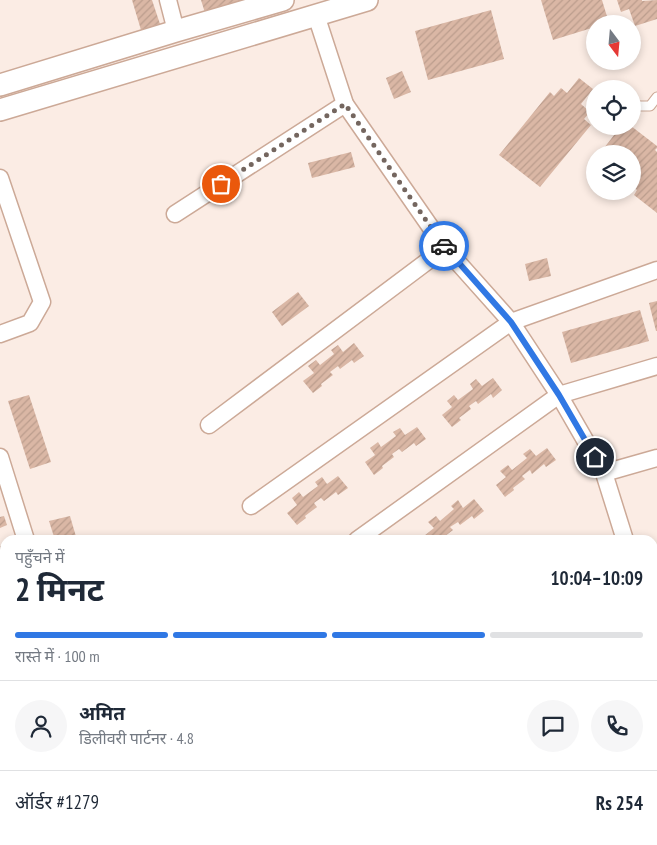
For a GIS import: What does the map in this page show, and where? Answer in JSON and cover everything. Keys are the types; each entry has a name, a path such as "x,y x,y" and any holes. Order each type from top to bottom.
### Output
{"street":[{"path":"168,0 176,31"},
{"path":"0,85 283,0"},
{"path":"0,110 367,0"},
{"path":"316,15 345,104 445,248 511,322 559,395 604,473 623,535"},
{"path":"175,214 345,104"},
{"path":"0,178 42,302 30,323 0,334"},
{"path":"209,424 445,248"},
{"path":"251,506 511,322 657,270"},
{"path":"364,535 559,395 657,366"},
{"path":"0,457 24,535"},
{"path":"604,473 657,458"}],"lane":[{"path":"641,106 650,106 657,97"}],"building":[{"path":"132,0 152,0 160,24 141,30"},
{"path":"201,0 257,0 206,16"},
{"path":"541,0 602,0 607,15 586,15 586,30 553,40"},
{"path":"617,0 657,0 657,19 641,24 641,15 631,15 629,9 621,12"},
{"path":"491,10 504,59 428,80 415,31"},
{"path":"402,71 411,92 394,99 386,78"},
{"path":"579,78 586,84 586,98 581,104 586,108 586,117 584,119 586,121 586,131 540,187 499,155 550,92 554,96 561,88 567,93"},
{"path":"641,134 657,146 655,150 657,152 657,213 640,200 641,145 606,145 614,135"},
{"path":"351,152 355,167 312,178 308,163"},
{"path":"547,258 551,276 529,281 525,264"},
{"path":"298,292 309,306 282,326 272,312"},
{"path":"657,301 657,331 656,331 649,303"},
{"path":"640,310 649,341 571,363 562,332"},
{"path":"354,343 364,356 354,363 352,360 340,369 338,366 330,372 333,375 313,393 303,381 314,373 308,366 316,360 320,365 334,354 331,350 338,345 343,352"},
{"path":"493,378 502,390 493,398 491,394 478,404 476,401 469,406 471,409 459,418 461,420 452,427 442,415 452,407 447,401 454,395 458,400 473,389 470,384 476,379 482,386"},
{"path":"29,395 51,462 30,469 8,401"},
{"path":"417,427 426,439 416,446 414,443 402,452 399,449 392,454 394,457 374,475 365,462 375,455 370,448 378,442 381,447 396,436 393,432 400,428 405,435"},
{"path":"547,448 556,460 546,467 544,464 532,474 530,470 522,476 525,479 505,497 496,485 506,477 500,471 508,465 512,470 527,458 523,454 530,449 536,456"},
{"path":"338,476 348,488 338,495 336,492 324,501 321,498 314,503 317,507 297,525 287,513 297,505 292,498 299,492 303,497 318,486 315,482 322,477 327,484"},
{"path":"474,499 484,511 474,519 472,516 460,525 458,522 450,527 453,530 446,535 425,535 434,528 428,522 436,516 440,521 454,509 451,506 458,500 463,508"},
{"path":"4,516 7,525 0,528 0,517"},
{"path":"70,516 76,535 53,535 49,521"}],"way so far":[{"path":"221,184 345,104 444,246"}],"route":[{"path":"444,246 511,322 559,395 595,457"}]}
